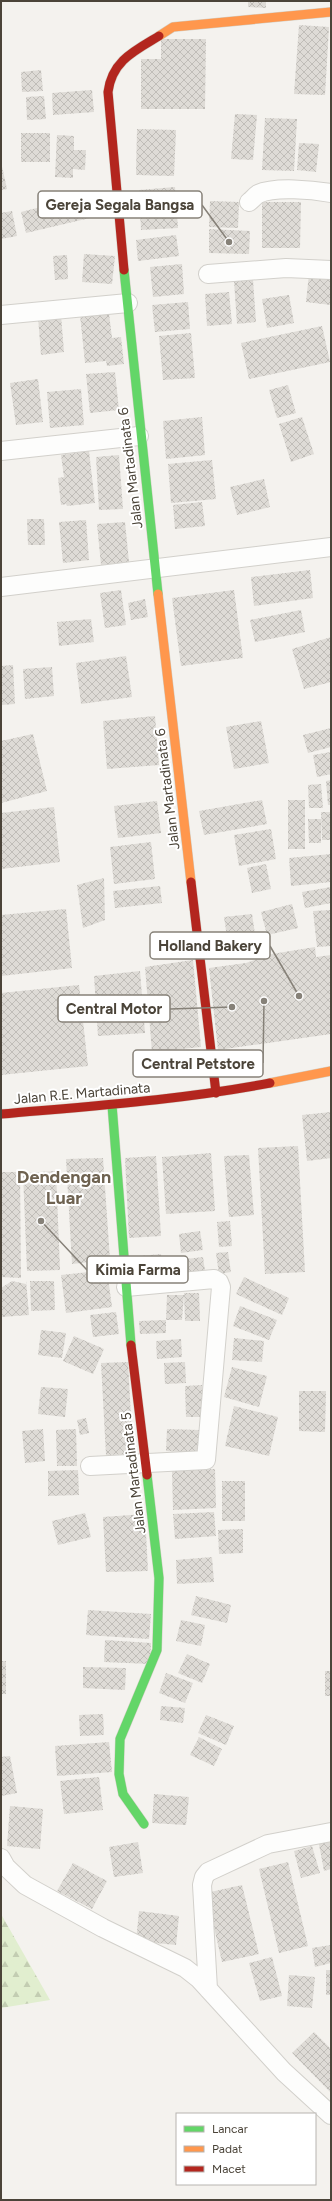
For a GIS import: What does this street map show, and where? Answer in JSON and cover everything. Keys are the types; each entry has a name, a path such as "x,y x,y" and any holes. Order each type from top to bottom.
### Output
{"main road":[{"name":"Jalan Martadinata 6","path":"216,1093 157,570 139,436 108,92 110,78 116,68 129,54 173,26 331,12"},
{"name":"Jalan R.E. Martadinata","path":"1,1114 112,1105 216,1093 331,1071"},
{"name":"Jalan Martadinata 5","path":"112,1105 126,1287 159,1578 157,1650 120,1739 119,1774 123,1794 144,1824"}],"street":[{"path":"248,202 259,194 277,191 314,190 331,193"},
{"path":"208,274 286,268 331,270"},
{"path":"1,315 128,303"},
{"path":"1,451 139,436"},
{"path":"1,587 157,570 331,547"},
{"path":"90,1466 206,1460 221,1288 220,1282 214,1279 126,1287"},
{"path":"208,1989 202,1885 204,1877 208,1872 268,1844 331,1832"},
{"path":"1,1858 6,1867 25,1885 103,1928 185,1968 200,1979 284,2072 331,2115"}],"green space":[{"path":"1,1914 50,2000 1,2008"}],"building":[{"path":"248,1 266,1 266,8 248,7"},
{"path":"299,25 329,27 325,95 294,94"},
{"path":"161,39 206,39 205,109 141,109 141,59 161,59"},
{"path":"41,70 43,91 22,92 21,72"},
{"path":"92,90 94,112 53,115 52,93"},
{"path":"44,96 46,119 27,120 26,97"},
{"path":"235,114 257,115 253,160 231,159"},
{"path":"265,118 297,119 294,171 262,170"},
{"path":"137,129 176,130 174,176 136,175"},
{"path":"21,133 50,133 50,162 21,162"},
{"path":"57,135 74,136 74,150 86,150 85,170 73,169 73,178 55,177"},
{"path":"299,143 319,144 316,172 297,170"},
{"path":"1,162 7,189 1,190"},
{"path":"175,187 178,228 141,230 139,190"},
{"path":"101,192 107,214 26,233 21,212"},
{"path":"210,201 239,202 238,228 209,227"},
{"path":"262,202 301,202 300,248 262,248"},
{"path":"12,211 17,236 1,239 1,213"},
{"path":"209,229 250,231 249,254 209,253"},
{"path":"176,235 179,256 138,261 136,240"},
{"path":"84,254 115,256 112,284 82,282"},
{"path":"67,255 68,279 55,280 53,256"},
{"path":"182,264 184,294 153,297 150,267"},
{"path":"309,274 331,277 331,305 306,302"},
{"path":"253,280 256,322 237,324 234,281"},
{"path":"229,292 232,324 207,326 205,294"},
{"path":"289,295 294,323 267,328 262,299"},
{"path":"188,302 190,329 155,332 152,305"},
{"path":"109,313 112,338 121,337 124,364 107,366 106,361 85,363 80,315"},
{"path":"61,315 64,352 41,355 38,317"},
{"path":"322,326 330,362 249,379 241,343"},
{"path":"191,333 195,378 163,380 159,336"},
{"path":"115,372 119,410 90,413 86,374"},
{"path":"38,379 43,422 16,425 10,383"},
{"path":"288,385 296,413 277,418 269,390"},
{"path":"81,389 84,425 50,428 47,392"},
{"path":"202,417 205,455 166,459 163,421"},
{"path":"302,417 314,454 291,462 279,424"},
{"path":"89,451 95,503 67,506 66,504 61,505 58,478 64,477 61,455"},
{"path":"119,455 123,509 99,510 96,457"},
{"path":"212,460 216,499 171,503 168,464"},
{"path":"264,479 270,507 237,515 230,487"},
{"path":"202,502 205,526 175,529 173,505"},
{"path":"27,519 44,519 45,545 28,545"},
{"path":"86,520 89,560 63,563 59,522"},
{"path":"125,522 129,562 101,565 97,524"},
{"path":"310,570 313,598 254,606 251,577"},
{"path":"121,590 126,625 105,628 100,593"},
{"path":"234,590 243,658 181,666 172,598"},
{"path":"145,599 148,617 131,620 128,603"},
{"path":"301,610 305,632 255,642 250,620"},
{"path":"91,619 94,642 59,646 57,622"},
{"path":"331,637 331,682 304,689 292,649"},
{"path":"126,656 132,697 81,704 76,663"},
{"path":"13,665 15,704 1,705 1,666"},
{"path":"52,667 54,696 25,699 23,669"},
{"path":"155,716 159,765 107,769 103,721"},
{"path":"261,721 269,763 234,769 226,727"},
{"path":"331,728 331,747 308,753 303,735"},
{"path":"33,734 47,791 1,803 1,741"},
{"path":"331,752 331,774 317,777 313,755"},
{"path":"331,780 331,805 328,805 326,781"},
{"path":"321,784 323,808 309,808 308,785"},
{"path":"262,800 267,824 204,835 199,811"},
{"path":"288,800 305,800 305,849 288,849"},
{"path":"157,801 161,833 118,838 114,806"},
{"path":"54,807 60,862 1,869 1,813"},
{"path":"321,812 331,812 331,840 322,840"},
{"path":"308,819 321,819 321,843 309,843"},
{"path":"271,829 276,859 239,866 234,835"},
{"path":"151,842 155,879 114,884 110,847"},
{"path":"331,854 331,882 291,886 289,858"},
{"path":"266,864 271,889 252,893 247,868"},
{"path":"104,878 105,920 83,928 77,885"},
{"path":"160,886 162,903 115,908 113,891"},
{"path":"331,887 331,903 305,908 302,892"},
{"path":"292,904 298,928 267,935 261,912"},
{"path":"66,909 72,968 1,976 1,915"},
{"path":"331,910 331,946 317,947 313,911"},
{"path":"252,914 255,934 227,937 224,917"},
{"path":"315,947 316,957 331,955 331,1034 218,1050 209,968 246,963 272,954"},
{"path":"193,960 201,1047 152,1052 145,967"},
{"path":"140,971 145,1033 98,1036 94,976"},
{"path":"79,985 88,1066 1,1075 1,993"},
{"path":"331,1112 331,1158 307,1161 302,1115"},
{"path":"298,1146 305,1272 265,1274 258,1148"},
{"path":"211,1153 215,1211 166,1214 162,1157"},
{"path":"249,1155 254,1215 229,1217 224,1156"},
{"path":"156,1156 161,1236 129,1238 125,1158"},
{"path":"103,1158 110,1260 72,1264 66,1159"},
{"path":"56,1171 60,1270 27,1271 23,1173"},
{"path":"1,1172 20,1172 21,1278 1,1277"},
{"path":"230,1221 232,1246 219,1247 217,1222"},
{"path":"200,1231 203,1250 181,1253 179,1234"},
{"path":"228,1252 231,1272 219,1274 216,1253"},
{"path":"161,1254 163,1280 130,1283 128,1257"},
{"path":"203,1257 206,1278 180,1280 178,1260"},
{"path":"107,1270 112,1307 66,1313 61,1275"},
{"path":"244,1277 289,1298 282,1315 236,1294"},
{"path":"26,1280 29,1315 1,1317 1,1288 12,1281 26,1284"},
{"path":"30,1281 54,1281 55,1310 31,1311"},
{"path":"184,1293 199,1293 200,1321 185,1321"},
{"path":"167,1295 184,1295 182,1320 166,1320"},
{"path":"240,1306 277,1320 269,1340 233,1326"},
{"path":"116,1312 119,1334 93,1337 90,1315"},
{"path":"166,1320 166,1333 140,1334 139,1321"},
{"path":"41,1330 66,1333 62,1358 38,1355"},
{"path":"74,1336 104,1349 93,1374 63,1361"},
{"path":"234,1338 264,1341 262,1362 232,1360"},
{"path":"181,1339 182,1357 157,1359 156,1341"},
{"path":"128,1362 133,1454 106,1455 101,1363"},
{"path":"185,1362 186,1383 165,1384 164,1363"},
{"path":"232,1367 267,1376 259,1407 224,1397"},
{"path":"202,1385 203,1417 186,1417 185,1386"},
{"path":"41,1387 68,1389 65,1417 38,1414"},
{"path":"299,1391 326,1391 325,1432 299,1431"},
{"path":"234,1406 278,1417 269,1456 225,1446"},
{"path":"86,1418 89,1433 80,1435 77,1420"},
{"path":"43,1429 45,1461 25,1463 22,1431"},
{"path":"76,1429 77,1466 57,1466 56,1430"},
{"path":"167,1429 199,1430 198,1453 166,1451"},
{"path":"215,1469 216,1508 173,1510 172,1470"},
{"path":"78,1470 79,1495 48,1496 48,1471"},
{"path":"222,1481 245,1481 245,1521 222,1521"},
{"path":"214,1512 216,1536 175,1539 173,1514"},
{"path":"85,1513 91,1537 58,1545 52,1521"},
{"path":"145,1514 148,1571 106,1572 103,1517"},
{"path":"243,1529 243,1553 219,1554 218,1530"},
{"path":"212,1557 214,1582 177,1584 176,1560"},
{"path":"196,1596 231,1605 227,1623 191,1615"},
{"path":"88,1610 151,1614 149,1639 86,1635"},
{"path":"181,1620 205,1625 201,1646 176,1641"},
{"path":"105,1640 151,1643 150,1664 104,1662"},
{"path":"187,1654 210,1664 202,1683 178,1673"},
{"path":"1,1661 6,1661 6,1694 1,1694"},
{"path":"83,1667 126,1668 125,1690 83,1688"},
{"path":"325,1671 331,1671 331,1696 325,1696"},
{"path":"166,1673 193,1683 185,1703 159,1693"},
{"path":"161,1706 185,1708 183,1723 160,1720"},
{"path":"103,1714 104,1735 80,1736 79,1715"},
{"path":"206,1715 234,1726 226,1745 198,1733"},
{"path":"199,1737 222,1749 214,1766 190,1755"},
{"path":"109,1742 112,1772 57,1776 55,1746"},
{"path":"10,1756 17,1793 1,1796 1,1757"},
{"path":"99,1777 103,1810 64,1814 60,1781"},
{"path":"154,1794 189,1797 186,1825 152,1823"},
{"path":"10,1806 43,1809 40,1849 7,1846"},
{"path":"331,1837 331,1869 324,1871 318,1839"},
{"path":"138,1842 143,1873 114,1877 109,1847"},
{"path":"312,1846 320,1873 301,1878 294,1851"},
{"path":"288,1862 308,1946 279,1953 259,1869"},
{"path":"73,1863 107,1881 92,1909 57,1891"},
{"path":"242,1885 259,1954 222,1962 206,1893"},
{"path":"139,1911 179,1916 176,1945 136,1941"},
{"path":"331,1945 331,1963 315,1967 312,1948"},
{"path":"272,1957 282,1996 260,2001 249,1963"},
{"path":"326,1970 331,1970 331,1995 326,1995"},
{"path":"289,1975 315,1977 312,2008 287,2006"},
{"path":"314,2032 331,2049 331,2093 292,2053"}],"traffic: fast":[{"path":"124,270 158,594"},
{"path":"112,1105 131,1345"},
{"path":"144,1824 123,1794 119,1774 120,1739 157,1650 159,1578 147,1475"}],"traffic: slow":[{"path":"159,36 173,27 331,12"},
{"path":"158,594 191,882"},
{"path":"270,1083 331,1071"}],"traffic: jam":[{"path":"124,270 108,92 110,81 119,65 133,52 159,36"},
{"path":"191,882 216,1093"},
{"path":"1,1114 170,1098 270,1083"},
{"path":"131,1345 147,1475"}],"place":[{"name":"Gereja Segala Bangsa","path":"229,242"},
{"name":"Holland Bakery","path":"299,996"},
{"name":"Central Petstore","path":"264,1001"},
{"name":"Central Motor","path":"232,1007"},
{"name":"Kimia Farma","path":"41,1221"}],"district":[{"name":"Dendengan Luar","path":"64,1187"}]}
